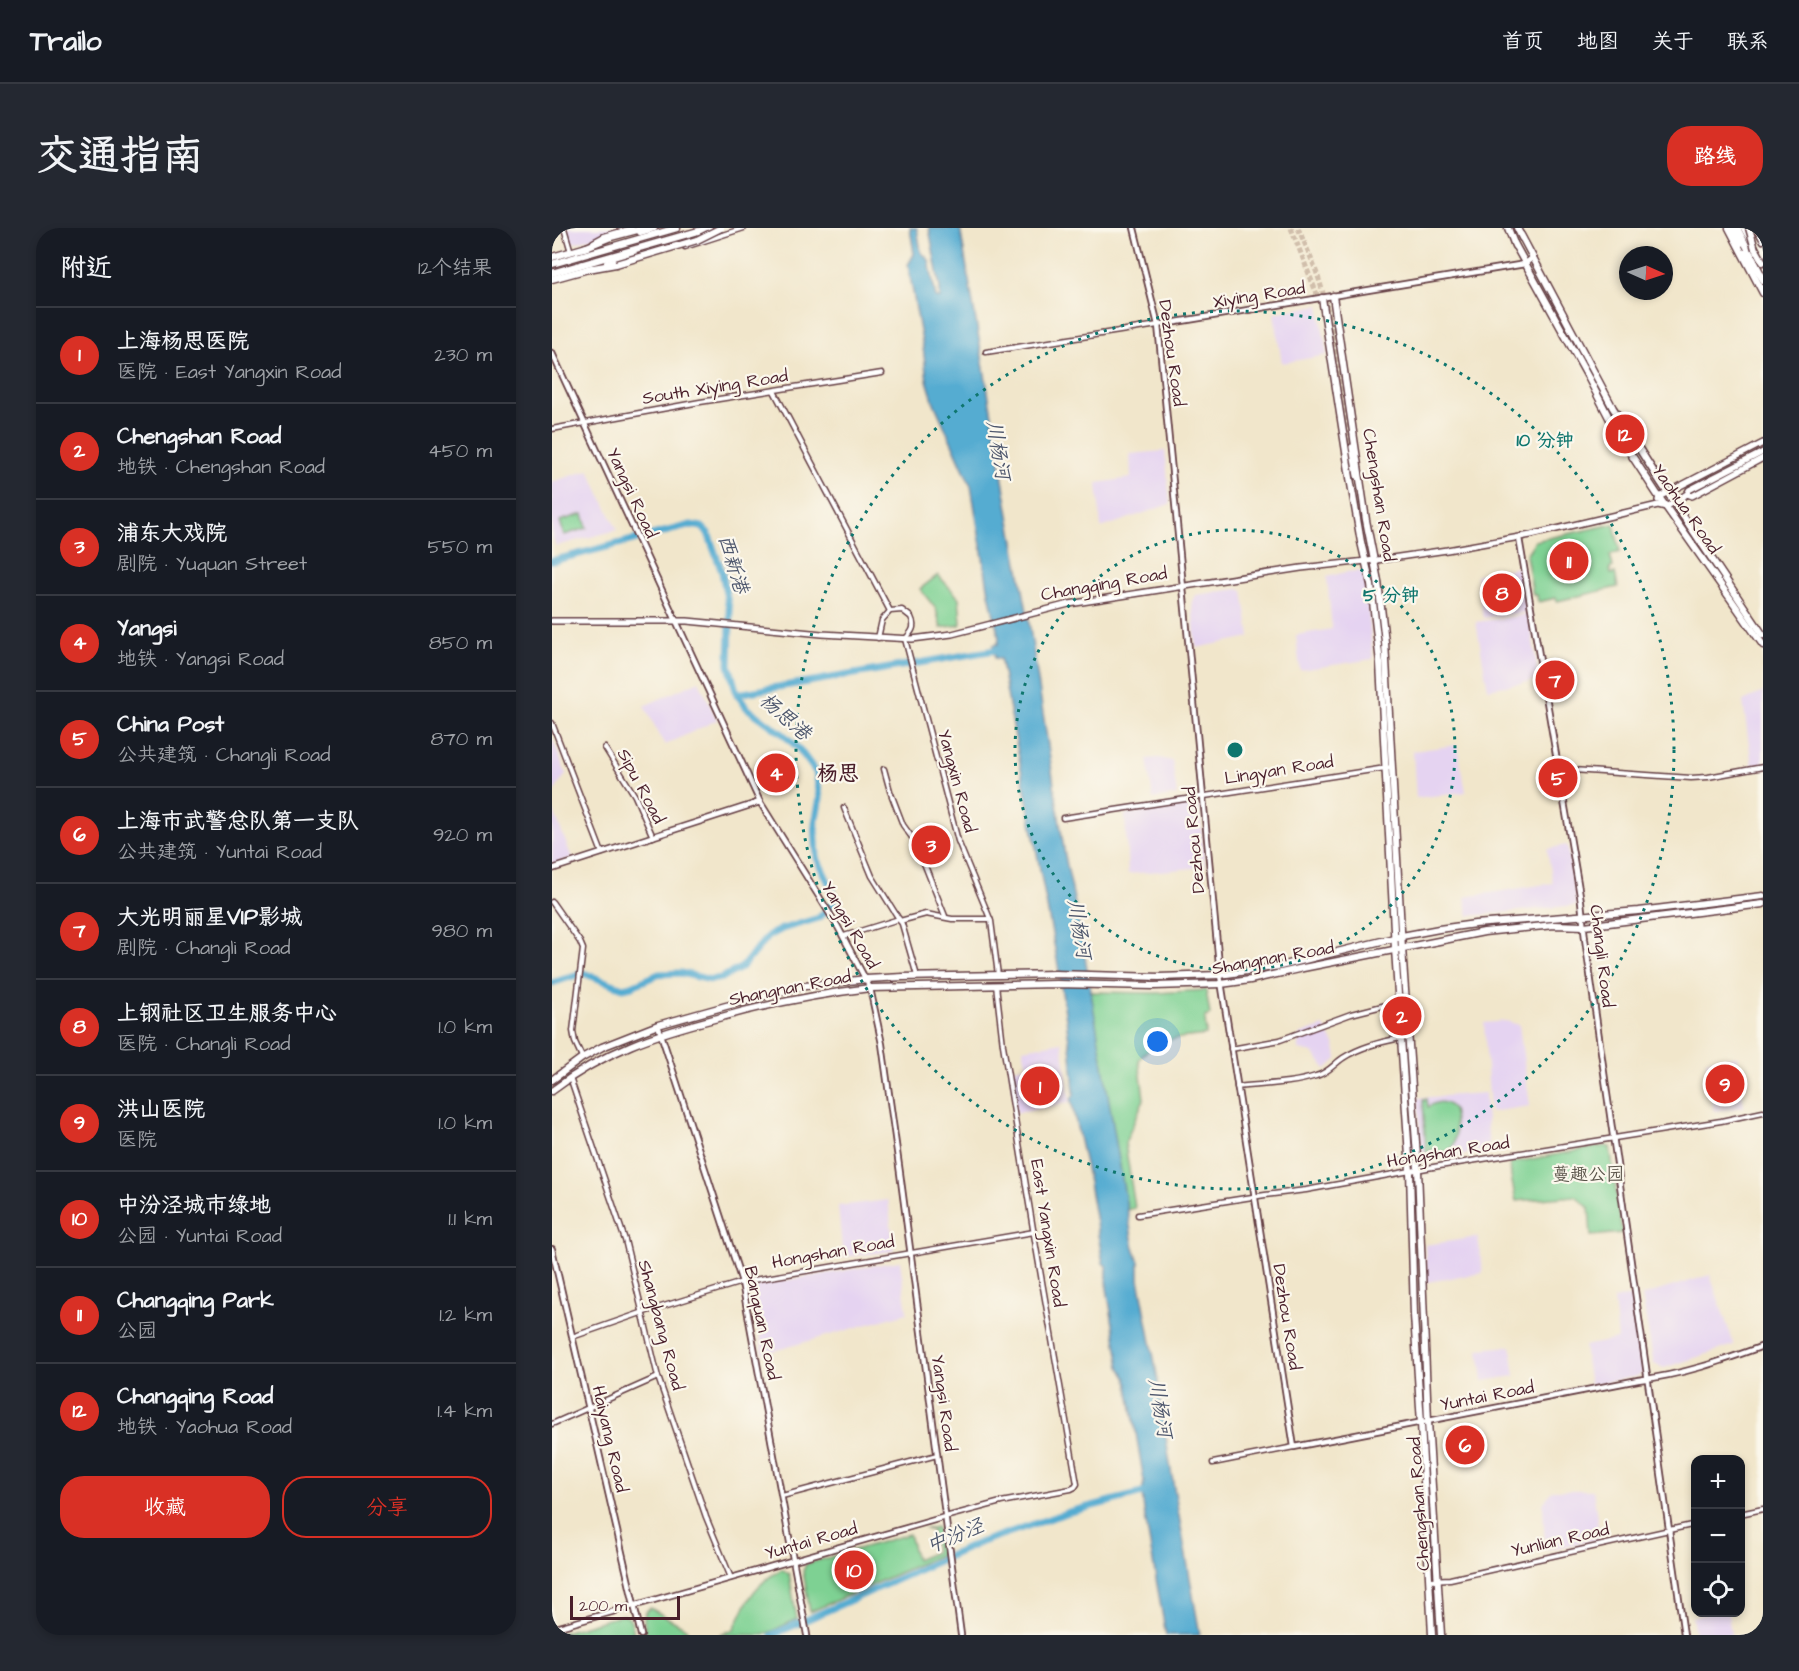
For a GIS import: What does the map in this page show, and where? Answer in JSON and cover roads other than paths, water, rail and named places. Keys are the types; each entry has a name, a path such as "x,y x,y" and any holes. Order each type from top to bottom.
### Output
{"main road":[{"path":"584,248 611,237 645,228"},
{"path":"552,257 654,228"},
{"path":"552,264 677,228"},
{"path":"552,273 709,228"},
{"path":"588,269 616,264 697,240 721,228"},
{"path":"552,279 728,228"},
{"name":"Yaohua Road","path":"1507,228 1617,433 1763,645"},
{"name":"Yaohua Road","path":"1517,228 1612,408 1763,635"},
{"path":"1733,228 1734,239 1763,293"},
{"path":"1733,228 1763,280"},
{"path":"1747,228 1755,249 1763,260"},
{"name":"Chengshan Road","path":"1333,296 1362,495 1375,560 1384,642 1398,937 1414,1171 1432,1635"},
{"name":"Chengshan Road","path":"1322,298 1351,484 1373,598 1389,767"},
{"path":"1658,505 1659,497 1667,492 1763,443"},
{"path":"1351,484 1350,447 1362,495"},
{"path":"1666,507 1687,494 1689,490 1763,452"},
{"path":"1687,494 1692,496 1763,458"},
{"name":"Changqing Road","path":"552,621 676,621 905,639 952,634 1069,604 1301,568 1447,550 1519,537 1658,505 1666,507"},
{"name":"Shangnan Road","path":"552,1080 582,1058 658,1025 789,990 866,979 918,977 1054,974 1159,977 1220,975 1280,966 1398,937 1475,924 1583,917 1763,897"},
{"name":"Shangnan Road","path":"552,1091 570,1077 613,1053 661,1033 792,999 870,988 1056,984 1154,986 1221,984 1484,932 1554,925 1584,926 1763,904"},
{"name":"Chengshan Road","path":"1399,949 1401,1038 1414,1171"},
{"name":"Chengshan Road","path":"1425,1422 1441,1635"}],"street":[{"path":"564,228 571,252"},
{"path":"584,248 604,236 632,228"},
{"path":"588,269 617,266 744,228"},
{"name":"Dezhou Road","path":"1134,228 1158,325 1221,984 1294,1448"},
{"path":"1747,228 1763,260"},
{"path":"1756,228 1763,241"},
{"path":"1525,264 1533,257"},
{"name":"Xiying Road","path":"986,352 1525,264"},
{"name":"Yangsi Road","path":"552,353 760,802 834,919 870,988 882,1044 961,1635"},
{"name":"South Xiying Road","path":"552,429 882,373"},
{"path":"774,391 890,611 882,620 878,638"},
{"name":"Changli Road","path":"1519,537 1583,917 1683,1635"},
{"name":"Yangxin Road","path":"890,611 902,610 911,617 914,627 905,639 958,841 990,919 995,941 998,976"},
{"path":"552,723 602,854"},
{"name":"Sipu Road","path":"605,748 635,796 653,837"},
{"name":"Lingyan Road","path":"1063,818 1389,767"},
{"path":"1558,769 1691,778 1763,767"},
{"path":"884,769 903,825 916,843 945,916"},
{"path":"552,870 760,802"},
{"path":"844,808 872,876 899,920 918,977"},
{"path":"552,902 582,945 583,953 573,1031 582,1058"},
{"path":"844,936 920,915 945,916 952,919 990,919"},
{"name":"East Yangxin Road","path":"996,986 1001,1036 1077,1484"},
{"path":"1231,1049 1280,1040 1351,1014 1399,1002"},
{"name":"Banquan Road","path":"658,1025 742,1282 807,1635"},
{"path":"1237,1087 1316,1077 1328,1072 1343,1058 1359,1050 1401,1038"},
{"name":"Shangbang Road","path":"570,1077 625,1240 658,1377 708,1523 731,1578"},
{"name":"Hongshan Road","path":"1138,1215 1306,1190 1763,1112"},
{"name":"Hongshan Road","path":"572,1337 641,1312 742,1282 1034,1232"},
{"name":"Haiyang Road","path":"552,1249 641,1635"},
{"name":"Yuntai Road","path":"1214,1463 1660,1378 1703,1367 1763,1346"},
{"path":"552,1424 658,1377"},
{"path":"782,1496 937,1455"},
{"name":"Yuntai Road","path":"552,1629 945,1517 1001,1502 1073,1488 1077,1484"},
{"path":"1745,1513 1763,1509"},
{"name":"Yunlian Road","path":"1430,1580 1450,1579 1691,1525"}],"water":[{"name":"川杨河","path":"910,228 917,228 921,252 929,260 936,298 940,298 929,228 960,228 1029,622 1065,856 1081,933 1133,1244 1139,1262 1139,1279 1200,1635 1166,1635 1144,1511 1142,1493 1144,1481 1127,1379 1120,1367 1107,1288 1107,1267 1103,1263 1089,1182 1071,1100 1074,1094 1071,1053 1058,965 1001,662 1000,659 995,658 993,645 998,644 999,638 971,486 934,403 927,380 908,265 914,254"}],"waterway":[{"name":"杨思港","path":"552,561 691,525 702,527 708,533 722,572 730,614 729,665 737,694 747,708 783,734 799,749 816,772 820,798 815,823 817,858 835,896 834,902 819,918 782,929 768,936 741,968 721,978 711,980 681,973 659,974 623,988 583,973 552,983"},
{"name":"杨思港","path":"737,694 1001,649"},
{"name":"中汾泾","path":"772,1635 981,1542 1069,1512 1150,1491"}],"tunnel":[{"path":"1291,228 1320,302"},
{"path":"1298,228 1318,276 1328,312 1340,369 1352,447"}],"place":[{"name":"Changqing Road","path":"1625,434"},
{"name":"Changqing Park","path":"1569,561"},
{"name":"上钢社区卫生服务中心","path":"1502,593"},
{"name":"大光明丽星VIP影城","path":"1555,680"},
{"name":"Yangsi","path":"776,773"},
{"name":"China Post","path":"1558,778"},
{"name":"浦东大戏院","path":"931,845"},
{"name":"Chengshan Road","path":"1402,1016"},
{"name":"洪山医院","path":"1725,1084"},
{"name":"上海杨思医院","path":"1040,1086"},
{"name":"上海市武警总队第一支队","path":"1465,1445"},
{"name":"中汾泾城市绿地","path":"854,1570"}],"district":[{"name":"杨思","path":"838,773"}],"water label":[{"name":"西新港","path":"733,564"}],"park label":[{"name":"蔓趣公园","path":"1588,1174"}]}
